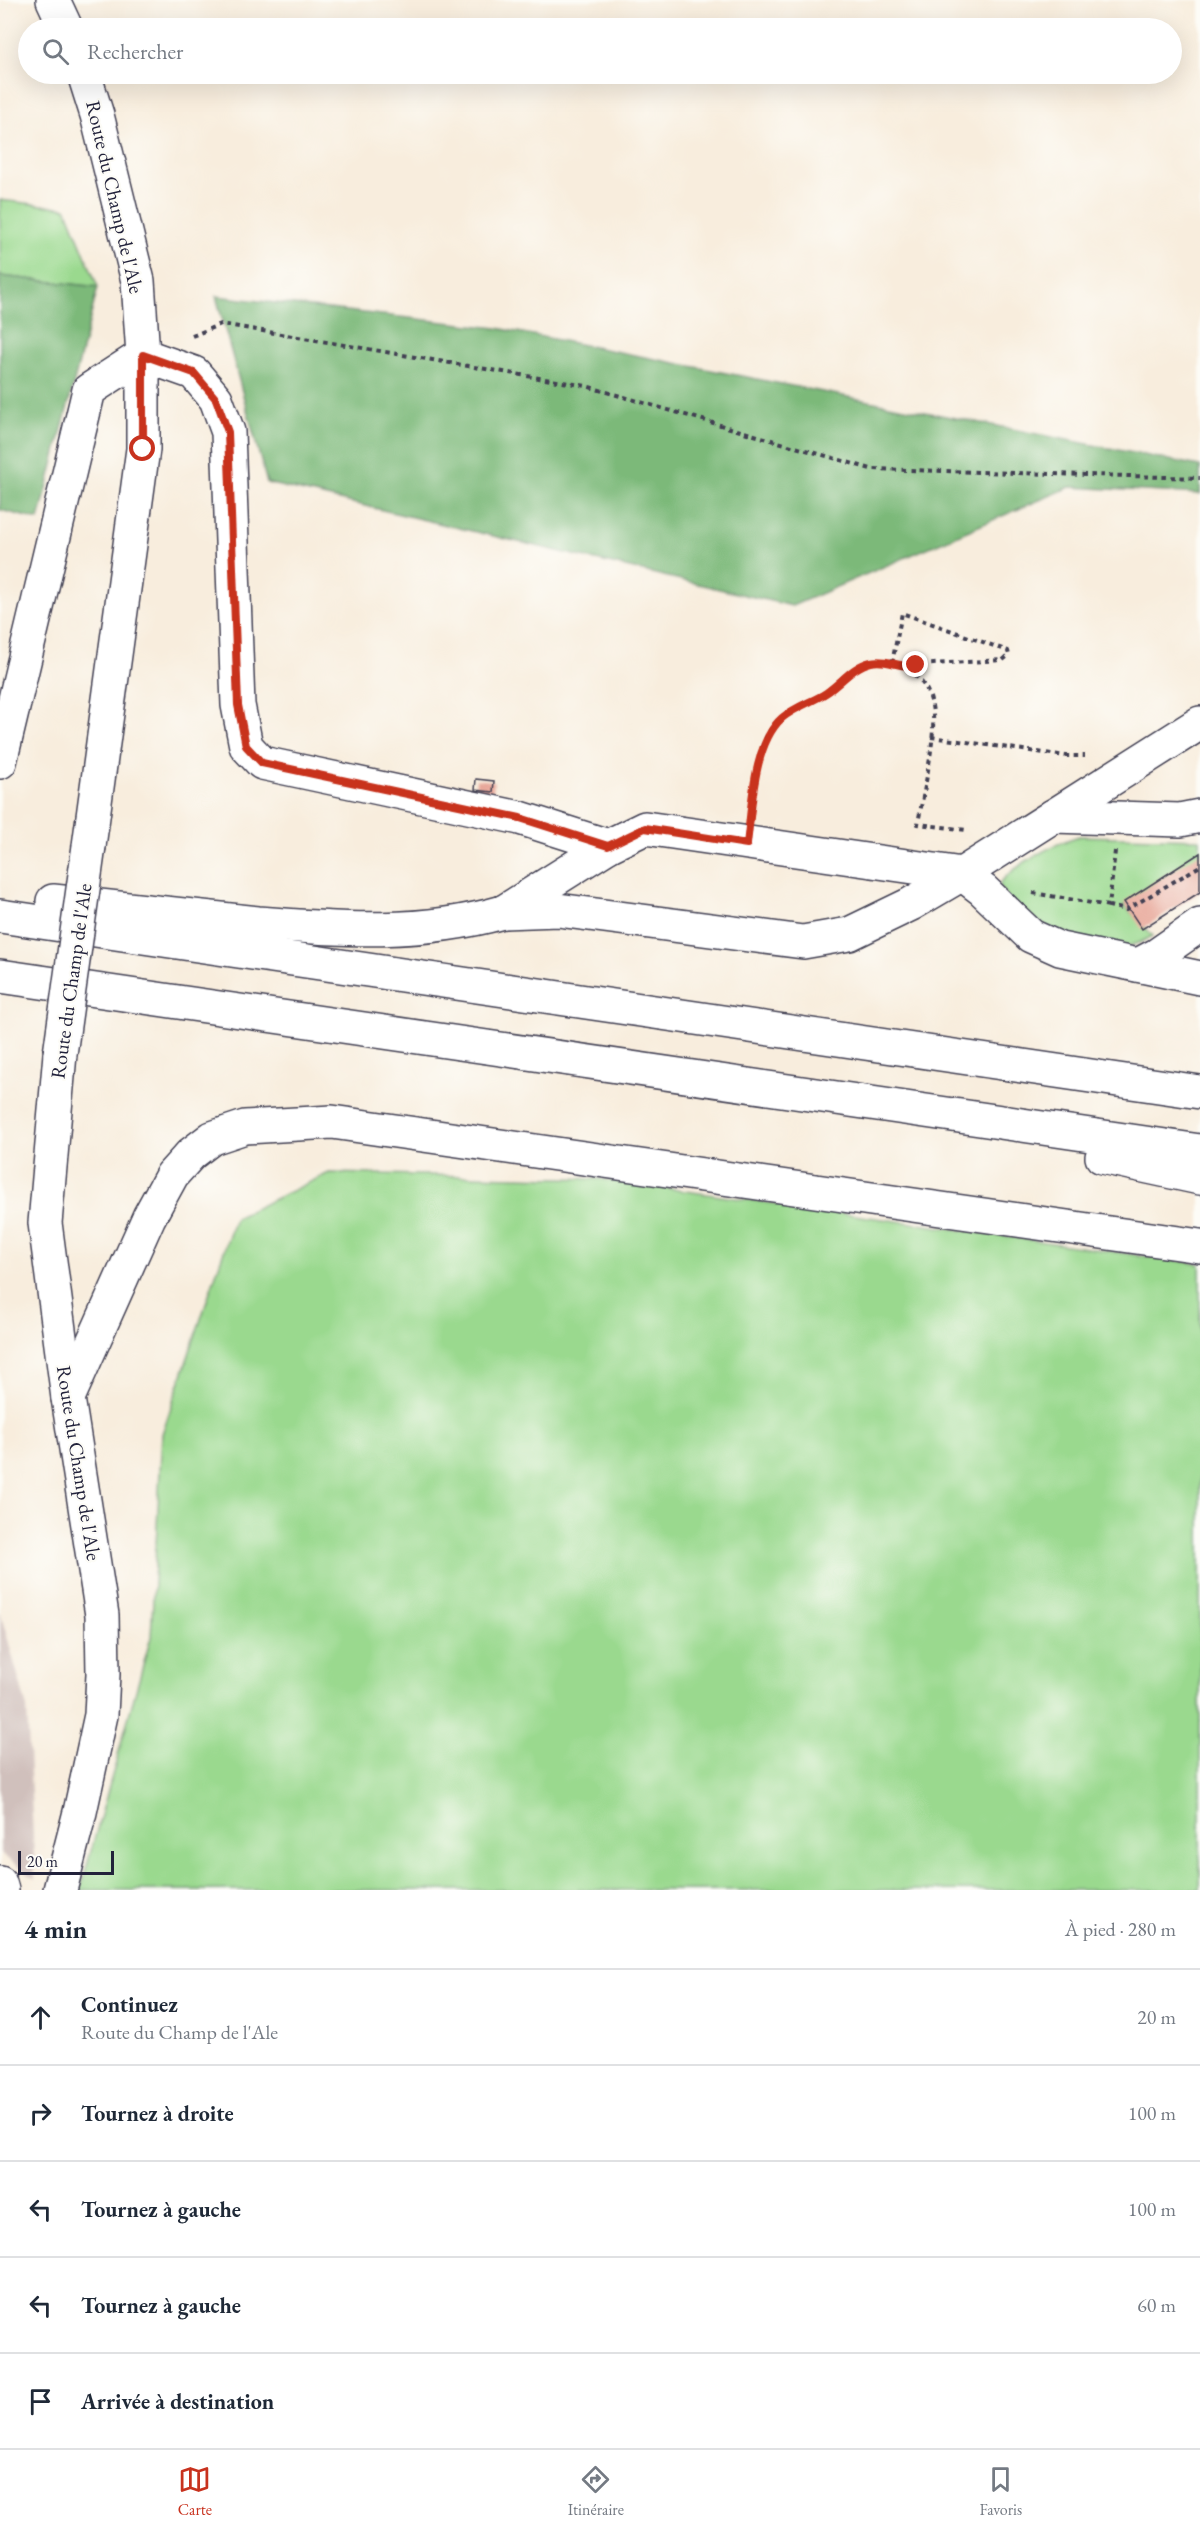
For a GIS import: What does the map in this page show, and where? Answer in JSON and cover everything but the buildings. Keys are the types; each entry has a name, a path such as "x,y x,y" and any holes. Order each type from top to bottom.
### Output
{"main road":[{"path":"53,0 61,18"},
{"name":"Route du Champ de l'Ale","path":"60,1890 101,1715 102,1615 68,1398 45,1223 60,1054 143,449 143,355 138,281 87,84"},
{"path":"0,762 89,390 143,355 194,373 216,399 228,432 238,705 246,746 262,763 520,818 608,846"},
{"path":"0,895 197,917 326,928 429,928 504,912 558,910 803,942 849,934 873,925 962,874 1200,723"},
{"path":"1053,816 1180,820 1200,816"},
{"path":"504,912 608,846 645,828 962,874 983,890 1031,936 1060,950 1200,978"},
{"path":"0,916 1200,1092"},
{"path":"1137,965 1157,955 1200,925"},
{"path":"0,976 1200,1151"},
{"path":"757,1087 1200,1178"},
{"path":"68,1398 148,1217 172,1175 191,1154 212,1138 245,1128 332,1122 1200,1246"},
{"path":"0,1883 2,1890"}],"path":[{"path":"143,355 221,324 586,386 871,469 1200,478"},
{"path":"892,663 902,613 1008,651 1009,655 1003,660 916,665 906,668"},
{"path":"747,844 759,759 772,728 789,713 825,693 862,666 872,662 892,663 906,668 923,682 931,701 933,717 931,737 918,824 973,831"},
{"path":"931,737 1066,756 1094,755"},
{"path":"1109,906 1116,850"},
{"path":"1031,892 1126,910 1200,866"}],"shaded area":[{"path":"0,1612 27,1708 35,1879 0,1853"}],"green space":[{"path":"0,200 66,208 98,287 0,276"},
{"path":"0,276 98,287 39,520 0,510"},
{"path":"216,296 497,328 1200,466 1200,494 1070,487 792,606 267,483"},
{"path":"1079,836 1200,839 1200,856 1124,905 1153,936 1125,947 1067,939 1017,909 1000,888 1000,883 1026,861"},
{"path":"329,1173 601,1179 1200,1264 1200,1890 80,1890 151,1637 162,1434 235,1218"}],"route":[{"path":"143,449 143,355 194,373 216,399 228,432 238,705 246,746 262,763 520,818 608,846 645,828 747,844 759,759 772,728 783,717 825,693 862,666 872,662 895,664 906,668 916,665"}]}
